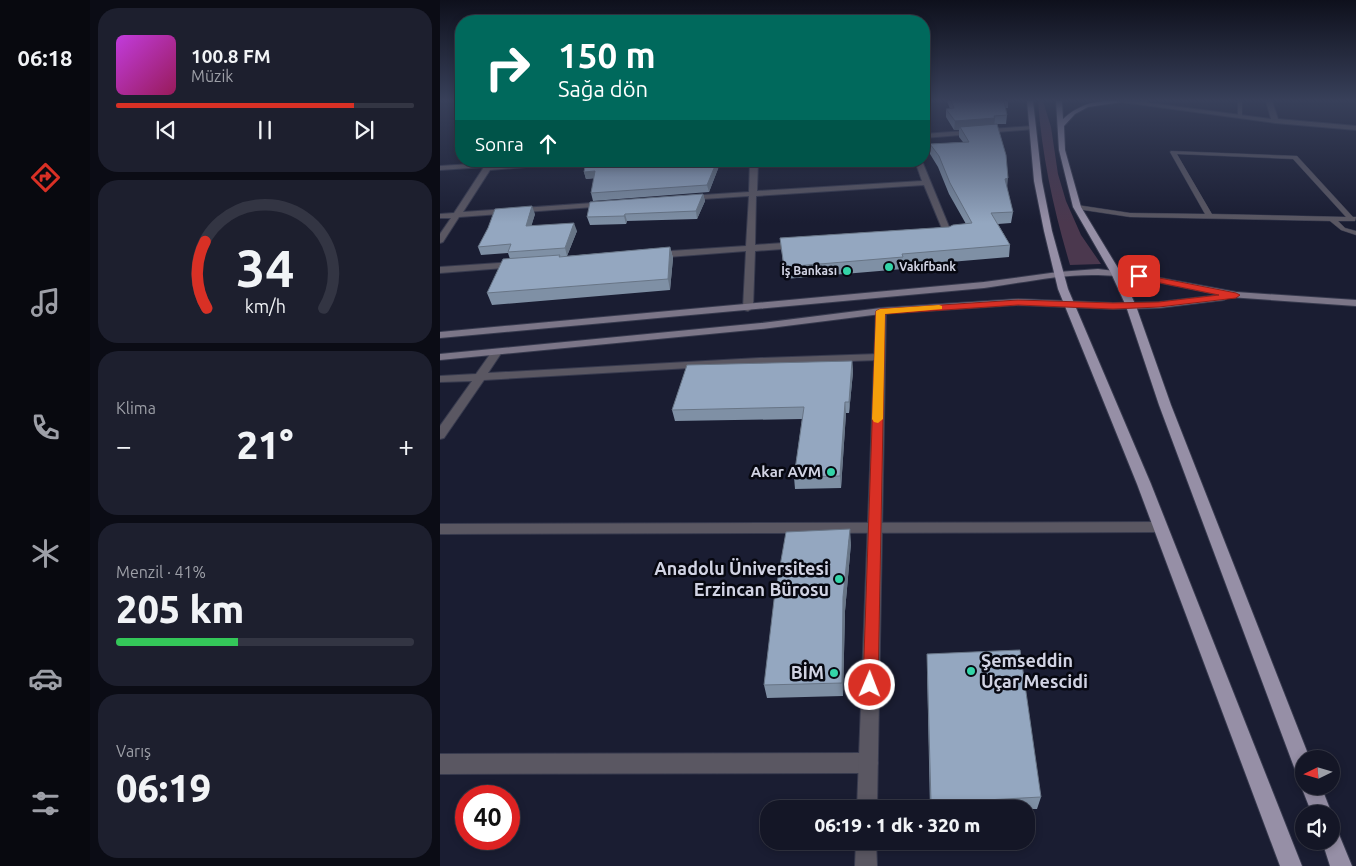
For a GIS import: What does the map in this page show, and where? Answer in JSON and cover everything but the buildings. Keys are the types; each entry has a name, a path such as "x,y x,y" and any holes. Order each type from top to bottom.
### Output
{"main road":[{"path":"1034,141 1038,181 1058,275 1160,527 1291,866"},
{"path":"1061,141 1077,207 1116,273 1131,306 1165,405 1297,750"},
{"path":"440,336 984,286 1058,275 1098,272 1116,273 1236,295 1356,302"},
{"path":"440,357 761,326 880,311 1018,302 1131,306 1159,305 1236,295"},
{"path":"1335,850 1342,866"}],"street":[{"path":"440,168 457,167"},
{"path":"440,240 489,167"},
{"path":"748,308 754,167"},
{"path":"920,167 948,234 928,235"},
{"path":"674,199 926,183"},
{"path":"440,216 614,203"},
{"path":"643,256 809,244"},
{"path":"440,270 527,264"},
{"path":"867,800 880,311"},
{"path":"440,435 497,352"},
{"path":"440,379 481,375 880,357"},
{"path":"440,530 1160,527"},
{"path":"440,764 868,763"},
{"path":"866,850 866,866"}],"lane":[{"path":"1210,217 1173,152 1295,157 1353,219"},
{"path":"1077,207 1130,215 1353,219"},
{"path":"1332,219 1343,229 1356,232"}],"shaded area":[{"path":"1042,141 1053,141 1058,174 1066,201 1081,235 1101,264 1070,265 1059,224"}],"slow traffic":[{"path":"878,419 880,311 939,308"}],"place":[{"name":"Vakıfbank","path":"889,267"},
{"name":"İş Bankası","path":"847,271"},
{"name":"Akar AVM","path":"831,472"},
{"name":"Anadolu Üniversitesi Erzincan Bürosu","path":"839,579"},
{"name":"Şemseddin Uçar Mescidi","path":"971,671"},
{"name":"BİM","path":"834,673"}],"route":[{"path":"870,685 880,311 1018,302 1113,306 1159,305 1236,295 1139,276"}]}
